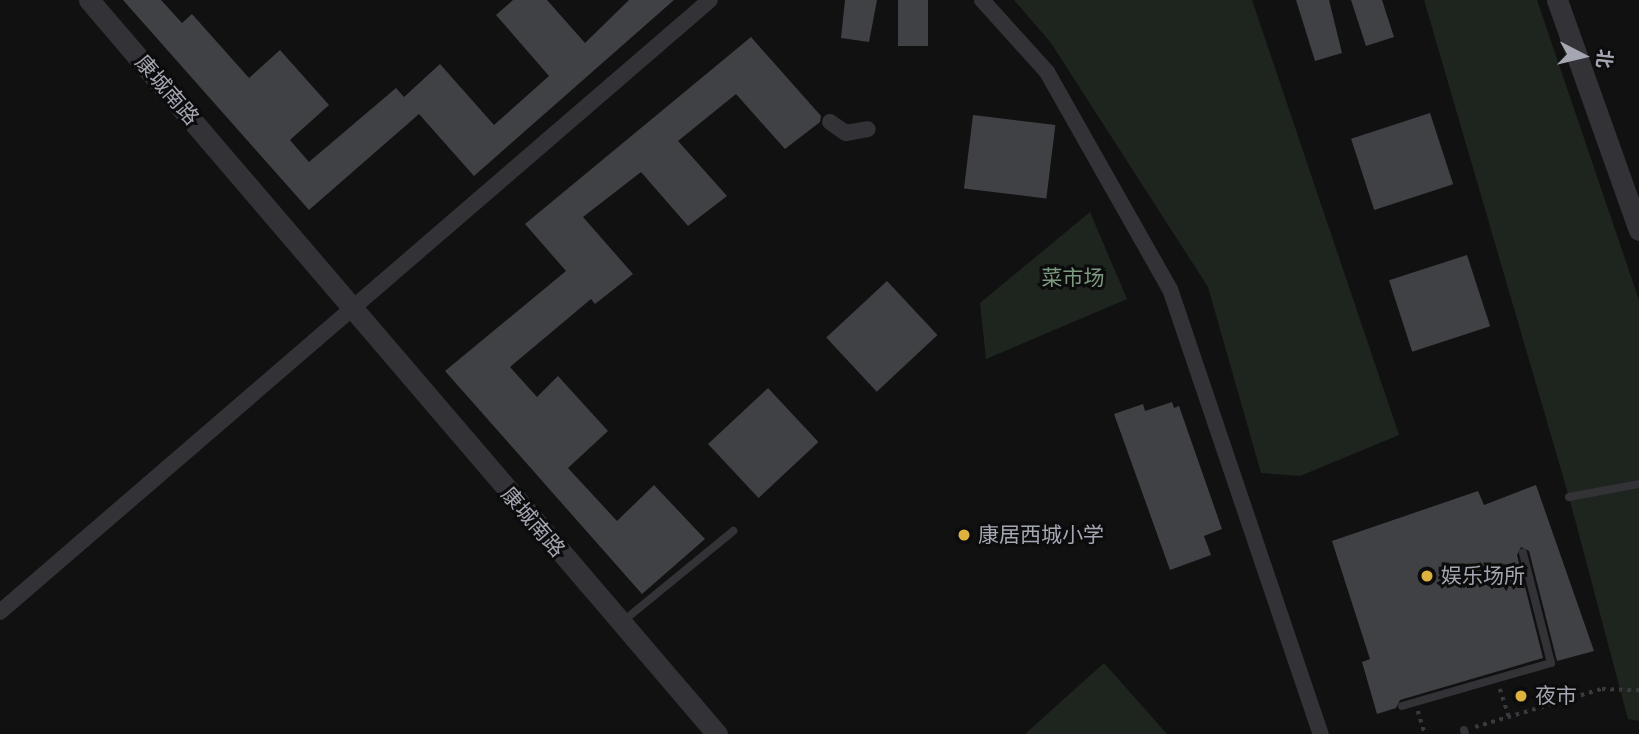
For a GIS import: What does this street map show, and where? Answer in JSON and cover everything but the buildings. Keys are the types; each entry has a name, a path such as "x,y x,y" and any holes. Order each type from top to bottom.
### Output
{"street":[{"name":"康城南路","path":"89,0 354,306 508,494 717,734"},
{"path":"0,612 710,0"},
{"path":"982,0 1047,72 1170,289 1321,734"},
{"path":"1557,0 1639,230"},
{"path":"830,122 846,133 868,129"}],"lane":[{"path":"1569,496 1639,484"},
{"path":"622,622 733,531"},
{"path":"1402,706 1551,663 1523,553"}],"path":[{"path":"1497,679 1509,717"},
{"path":"1464,732 1602,689 1639,690"},
{"path":"1416,703 1425,734"}],"green space":[{"path":"1014,0 1252,0 1399,435 1300,476 1261,473 1208,287 1051,43"},
{"path":"1424,0 1537,0 1639,300 1639,721 1628,719 1569,497"},
{"name":"菜市场","path":"1090,212 1127,299 986,359 980,303"},
{"path":"1104,663 1167,734 1025,734"}],"place":[{"name":"康居西城小学","path":"964,535"},
{"name":"娱乐场所","path":"1427,576"},
{"name":"夜市","path":"1521,696"}]}
